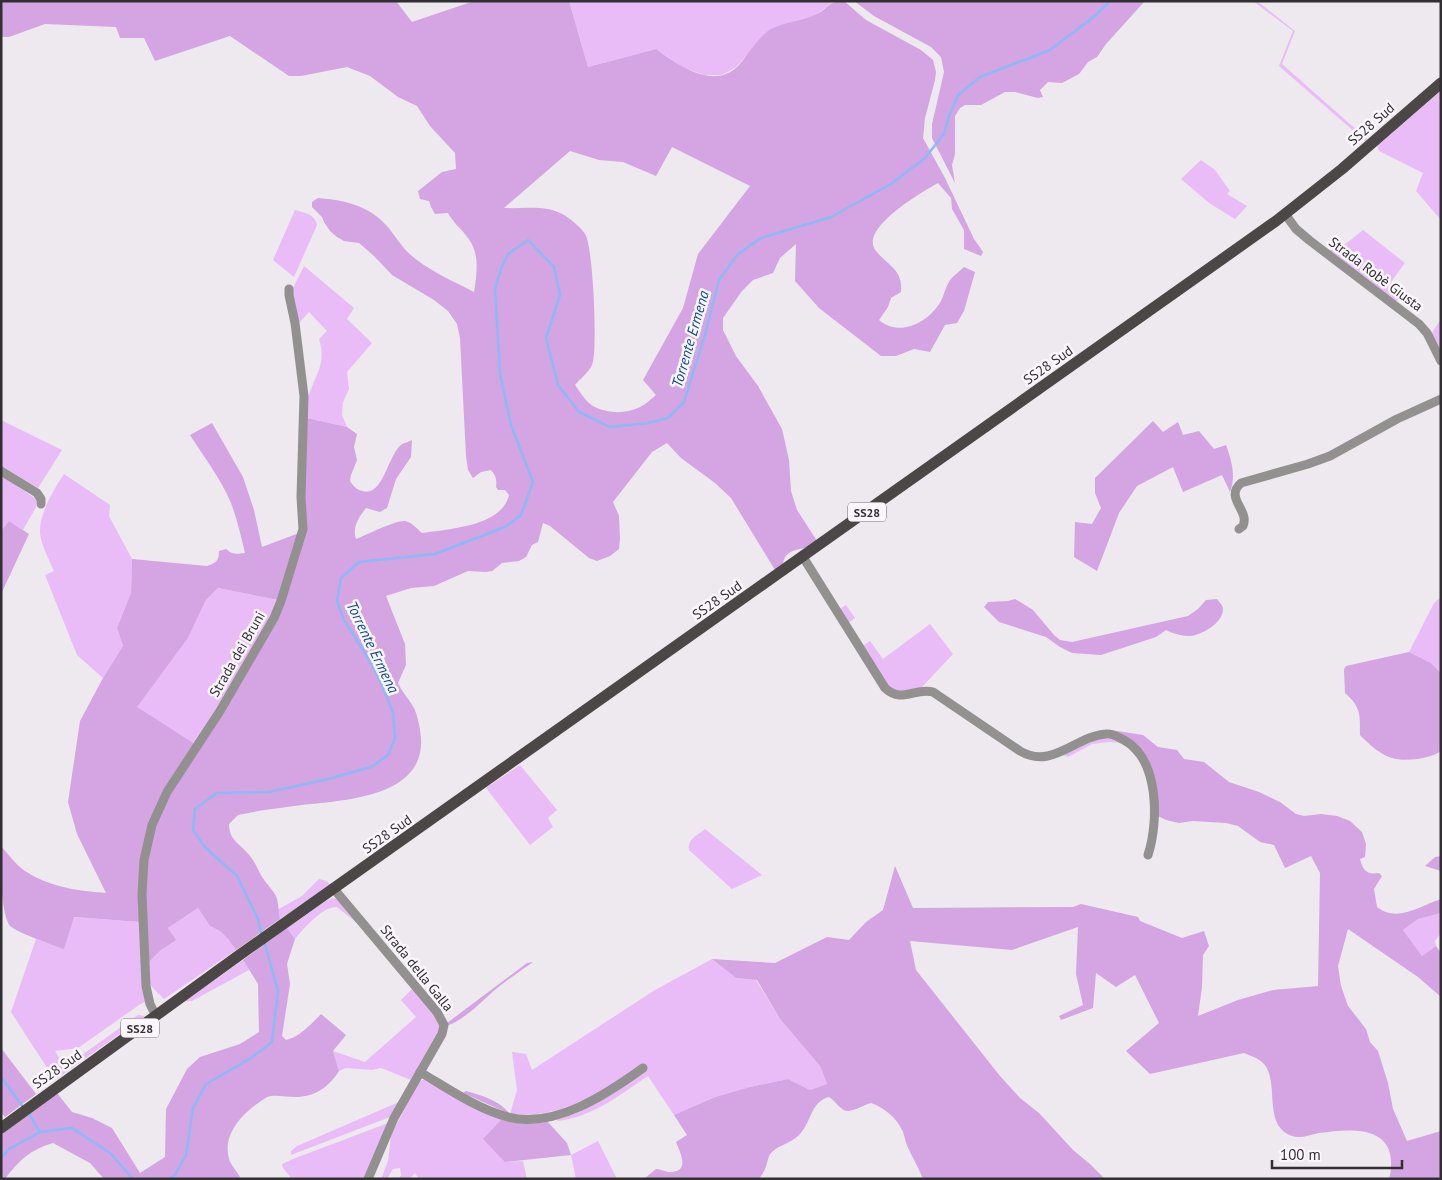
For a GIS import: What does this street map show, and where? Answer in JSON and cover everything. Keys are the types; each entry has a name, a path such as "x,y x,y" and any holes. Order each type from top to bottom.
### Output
{"main road":[{"name":"SS28 Sud","path":"4,1126 238,956 1285,214 1336,174 1441,83"}],"street":[{"name":"Strada Robè Giusta","path":"1285,214 1296,229 1309,240 1422,326 1432,341 1441,361"},
{"name":"Strada dei Bruni","path":"156,1016 150,1004 146,986 142,894 144,860 152,825 167,792 220,711 271,624 281,601 303,529 300,497 304,399 296,327 288,294 289,289"},
{"path":"1239,528 1243,526 1245,520 1235,494 1236,488 1241,483 1330,456 1397,419 1441,399"},
{"path":"1,471 37,493 41,498 41,504"},
{"path":"803,557 885,688 891,692 902,696 926,690 933,692 1020,751 1034,757 1051,755 1093,737 1105,734 1114,735 1132,745 1144,762 1152,784 1154,826 1148,855"},
{"name":"Strada della Galla","path":"334,889 442,1020 444,1027 442,1034 394,1118 368,1179"},
{"path":"420,1072 483,1107 508,1117 524,1119 548,1117 581,1106 611,1090 643,1068"}],"shaded area":[{"path":"1,1 396,1 412,22 474,1 569,1 588,67 656,49 685,68 707,76 718,76 728,73 738,66 757,41 771,29 815,15 834,2 844,1 866,20 921,50 933,60 936,72 935,80 925,118 923,138 945,178 974,239 983,252 981,256 964,249 964,230 952,209 951,198 938,183 894,212 876,232 873,242 876,251 894,268 901,284 901,292 891,298 888,307 879,320 887,325 896,328 905,327 922,321 936,309 950,280 955,275 964,267 975,272 964,311 957,323 945,325 930,352 914,349 896,356 881,356 819,308 795,281 796,244 780,258 773,273 753,280 742,291 723,318 723,330 736,356 758,386 782,429 789,460 791,491 797,510 817,541 808,547 788,554 783,565 775,570 731,498 715,483 681,458 667,443 652,452 613,502 619,516 620,539 619,549 610,556 597,561 589,558 550,526 543,523 538,542 532,545 526,557 519,561 502,563 492,571 468,571 434,586 411,588 386,596 405,644 406,665 398,683 414,708 420,730 420,752 413,769 400,782 382,791 362,797 262,810 238,815 229,824 231,834 236,842 252,858 262,877 276,896 280,919 236,950 220,931 210,926 198,908 168,928 176,940 161,950 148,963 145,883 148,853 161,809 213,728 292,576 303,504 307,418 347,427 357,434 354,447 357,460 350,481 355,488 362,491 369,491 375,488 396,450 402,444 412,440 411,457 396,479 387,508 380,512 366,508 356,526 356,539 401,521 410,523 422,533 459,528 485,520 496,514 504,506 509,495 505,490 498,490 496,478 491,470 481,472 473,478 468,470 460,338 457,324 448,311 434,300 392,275 359,243 344,241 337,237 330,231 322,217 312,207 312,202 318,198 328,199 364,208 380,219 404,248 417,260 437,273 474,292 477,271 476,257 472,244 448,213 435,214 429,201 420,199 418,191 442,172 456,169 455,153 430,126 417,106 398,97 370,76 347,67 301,76 289,76 230,36 155,61 144,38 120,38 116,27 45,24 9,37 1,37","holes":["672,147 750,186 698,254 683,308 643,380 656,395 640,407 623,412 604,411 590,404 575,385 591,368 595,341 593,279 589,245 585,233 572,221 553,210 504,208 570,151 599,160 623,162 656,176"]},
{"path":"569,1 834,1 816,15 770,30 736,67 722,75 704,75 684,68 656,49 588,67"},
{"path":"854,1 1145,1 1106,44 1097,57 1088,62 1079,74 1062,83 1048,82 1040,90 1043,97 1038,98 1015,92 1005,92 981,105 965,105 960,108 955,116 955,154 952,165 955,183 932,138 932,124 944,72 941,57 931,47 874,16"},
{"path":"1253,1 1257,1 1295,31 1282,64 1367,139 1365,141 1279,66 1293,31"},
{"path":"1441,91 1441,220 1416,191 1423,173 1379,151 1377,146"},
{"path":"1201,160 1215,170 1230,191 1227,194 1247,206 1235,219 1209,203 1181,179"},
{"path":"295,210 312,216 317,225 294,277 273,260"},
{"path":"1363,230 1405,263 1391,282 1404,292 1396,302 1328,251 1347,243"},
{"path":"304,266 354,308 347,319 372,343 347,372 349,389 343,402 342,415 347,427 307,418 307,400 321,363 322,356 319,339 327,331 309,312 298,324 292,290"},
{"path":"1441,319 1441,355 1431,334"},
{"path":"1,420 62,450 38,488 1,467"},
{"path":"1153,421 1163,432 1178,422 1183,435 1199,431 1214,449 1226,445 1230,457 1233,480 1230,492 1222,475 1183,492 1173,467 1137,486 1119,513 1097,571 1074,557 1075,522 1092,524 1101,508 1095,493 1095,478"},
{"path":"212,423 243,477 254,510 262,547 299,533 278,600 218,588 206,600 188,638 137,707 195,744 153,813 140,922 74,917 64,949 10,926 4,910 1,846 22,869 44,881 75,889 106,893 77,834 68,802 80,721 123,646 117,628 131,593 132,559 207,566 216,561 219,551 226,549 237,554 245,553 235,515 227,494 190,435"},
{"path":"64,474 110,505 109,516 132,559 131,593 117,628 123,646 103,678 77,655 45,575 54,571 42,542 40,526 48,502"},
{"path":"1,475 36,499 36,507 23,530 9,521 1,531"},
{"path":"9,521 29,534 1,594 1,531"},
{"path":"218,588 278,600 265,628 195,744 136,707 188,638 206,600"},
{"path":"1441,597 1441,673 1431,663 1409,652 1434,603"},
{"path":"1015,599 1033,610 1060,640 1072,642 1188,616 1206,600 1217,599 1223,609 1220,619 1216,623 1195,635 1184,636 1166,630 1156,637 1101,655 1072,653 1046,637 999,622 984,607 988,602"},
{"path":"846,605 855,618 848,623 840,609"},
{"path":"930,624 953,654 921,688 898,692 888,686 863,646 870,641 883,659"},
{"path":"1409,652 1431,663 1441,673 1441,751 1424,758 1403,760 1383,754 1360,735 1357,707 1345,693 1344,669 1346,666"},
{"path":"1111,730 1143,735 1158,747 1177,750 1184,759 1204,762 1229,782 1259,792 1280,802 1296,814 1304,816 1321,814 1337,816 1350,821 1362,832 1366,844 1365,857 1360,859 1362,866 1368,872 1379,873 1382,876 1374,889 1377,907 1385,912 1409,912 1441,899 1441,913 1418,919 1403,930 1422,956 1436,946 1441,953 1441,997 1418,977 1348,929 1338,966 1341,986 1348,1006 1366,1029 1370,1042 1378,1051 1388,1083 1393,1109 1407,1141 1441,1131 1441,1178 1389,1179 1391,1168 1390,1153 1385,1143 1377,1136 1367,1132 1343,1131 1298,1137 1283,1131 1277,1123 1274,1114 1269,1072 1260,1060 1244,1053 1150,1074 1126,1051 1159,1023 1135,975 1116,987 1096,973 1093,1008 1061,1020 1059,1016 1083,1005 1076,974 1078,927 1012,950 910,941 916,970 1000,1076 1020,1098 1039,1113 1073,1150 1105,1179 923,1179 908,1148 903,1132 890,1114 871,1103 852,1110 844,1110 829,1097 818,1103 799,1135 771,1153 765,1170 759,1179 644,1179 656,1169 670,1172 678,1171 681,1168 682,1160 676,1142 687,1135 674,1115 715,1097 788,1079 810,1090 827,1084 820,1066 780,1019 757,980 736,978 712,959 775,963 827,937 849,940 866,922 883,910 895,866 913,908 1073,907 1081,904 1138,917 1140,921 1182,938 1204,931 1209,946 1203,955 1202,987 1198,1016 1238,1000 1273,990 1318,986 1320,873 1311,856 1285,868 1274,845 1260,842 1238,826 1226,823 1193,821 1179,823 1156,815 1150,771"},
{"path":"1109,737 1124,743 1092,744 1068,757 1060,754 1090,741"},
{"path":"520,765 557,810 548,818 553,827 530,845 486,788"},
{"path":"705,829 762,875 732,889 689,850 691,840"},
{"path":"1441,856 1441,871 1425,866 1435,857"},
{"path":"319,879 327,881 330,885 280,919 277,910 302,896"},
{"path":"333,898 337,899 358,924 337,907 332,908 314,918 295,939 287,928"},
{"path":"198,908 210,926 220,931 236,950 164,999 149,984 148,963 175,940 168,928"},
{"path":"1441,913 1441,933 1435,941 1436,946 1422,956 1403,930 1418,919"},
{"path":"73,917 140,922 145,1002 78,1048 55,1051 65,1067 138,1015 145,1016 55,1080 11,1012 36,939 64,948"},
{"path":"287,928 295,939 287,964 290,984 282,1036 286,1040 296,1036 321,1014 346,1035 333,1051 339,1071 331,1082 321,1090 302,1097 269,1096 241,1118 231,1133 228,1150 230,1162 241,1179 104,1179 90,1163 53,1143 32,1152 20,1161 5,1179 1,1179 1,1133 57,1093 72,1112 92,1118 112,1128 140,1173 165,1157 166,1109 187,1069 200,1057 240,1044 259,1032 258,984 243,960"},
{"path":"712,959 736,978 756,980 780,1019 820,1066 827,1084 810,1090 788,1079 715,1097 674,1115 648,1076 605,1104 570,1119 558,1121 555,1119 622,1079 582,1101 555,1111 525,1115 510,1114 517,1090 512,1052 526,1054 532,1070 655,990"},
{"path":"243,960 249,970 192,1001 185,1001"},
{"path":"533,962 499,987 464,1017 447,1026 447,1023 527,963"},
{"path":"413,988 434,1013 440,1030 411,1080 381,1068 372,1070 346,1068 339,1071 333,1051 365,1062 416,1017 401,1000"},
{"path":"1,1048 36,1094 5,1117 1,1112"},
{"path":"426,1080 502,1119 505,1162 523,1161 527,1179 419,1179 415,1173 409,1179 399,1179 401,1175 400,1168 393,1169 387,1179 381,1179 388,1161 391,1135 418,1083"},
{"path":"466,1091 496,1102 510,1114 463,1093"},
{"path":"399,1102 390,1117 291,1155 291,1151 297,1146"},
{"path":"502,1119 516,1123 547,1121 567,1143 571,1155 505,1162 483,1139"},
{"path":"388,1123 365,1179 292,1179 283,1168 282,1164 293,1159"},
{"path":"598,1141 617,1179 576,1179 571,1155"}],"waterway":[{"name":"Torrente Ermena","path":"262,936 258,919 237,876 205,847 193,830 195,809 217,793 269,792 328,779 371,767 388,755 395,738 393,713 371,663 344,620 337,601 341,578 359,562 435,554 505,527 521,515 533,482 511,425 500,374 495,289 508,254 528,240 554,267 560,295 546,338 558,385 579,412 610,427 648,423 668,418 684,402 705,335 719,280 737,255 761,238 831,217 891,184 925,158 944,134 958,95 980,77 1050,50 1096,15 1110,1"},
{"name":"Torrente Ermena","path":"169,1179 175,1175 186,1155 193,1108 206,1084 251,1058 272,1042 278,991 264,941"},
{"path":"1,1077 24,1108"},
{"path":"28,1112 40,1132"},
{"name":"Torrente Ermena","path":"1,1158 9,1149 40,1132 72,1128 110,1153 133,1179"}]}
